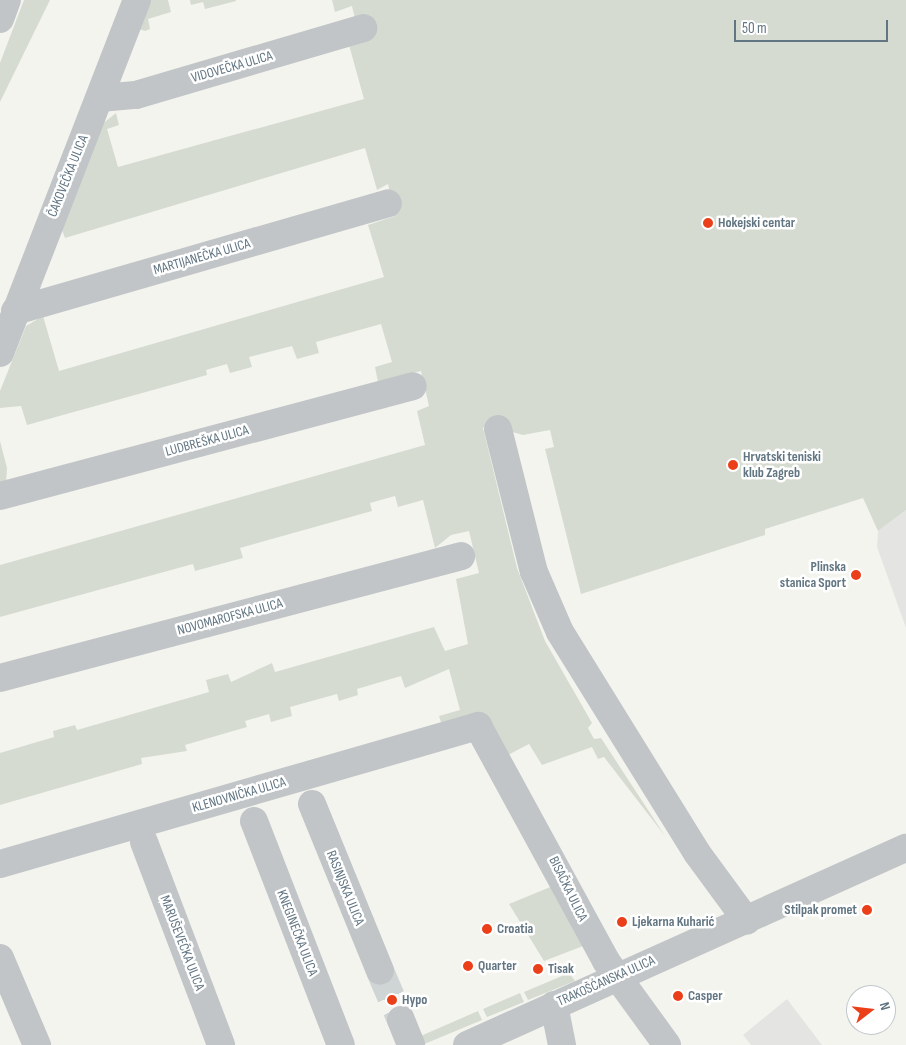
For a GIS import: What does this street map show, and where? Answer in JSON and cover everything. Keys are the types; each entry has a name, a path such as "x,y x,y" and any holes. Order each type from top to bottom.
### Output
{"street":[{"path":"0,19 7,0"},
{"name":"ČAKOVEČKA ULICA","path":"0,353 137,0"},
{"name":"VIDOVEČKA ULICA","path":"100,98 136,95 363,28"},
{"name":"MARTIJANEČKA ULICA","path":"15,311 388,204"},
{"name":"LUDBREŠKA ULICA","path":"0,496 413,386"},
{"path":"498,429 534,572 560,632 697,853 747,921"},
{"name":"NOVOMAROFSKA ULICA","path":"0,678 460,556"},
{"name":"KLENOVNIČKA ULICA","path":"0,864 478,726"},
{"name":"BISAČKA ULICA","path":"478,726 586,925 667,1045"},
{"name":"RASINJSKA ULICA","path":"312,804 380,970"},
{"name":"KNEGINEČKA ULICA","path":"254,820 341,1045"},
{"name":"MARUŠEVEČKA ULICA","path":"144,842 221,1045"},
{"name":"TRAKOŠĆANSKA ULICA","path":"466,1045 618,974 747,921 906,848"},
{"path":"0,958 37,1045"},
{"path":"554,1005 562,1045"},
{"path":"401,1020 411,1045"}],"shaded area":[{"path":"24,0 50,0 0,102 0,63"},
{"path":"150,0 168,0 171,12 148,19 150,29 145,31 139,29"},
{"path":"190,0 236,1 205,9 203,2 191,5"},
{"path":"332,0 906,0 906,510 878,531 863,498 765,529 765,535 581,594 545,449 554,447 550,430 523,435 487,425 483,428 517,568 545,641 592,723 588,728 594,739 601,738 665,836 604,757 598,759 592,747 542,765 529,744 506,756 443,729 439,716 460,710 449,669 405,688 401,676 357,689 358,695 339,701 337,694 290,707 292,716 271,722 269,714 245,721 247,727 185,745 187,751 141,758 142,764 0,805 0,753 54,737 53,731 75,725 77,730 209,692 206,680 228,674 231,682 272,663 275,672 434,627 445,651 468,644 456,579 479,573 469,531 451,535 435,548 423,500 398,507 395,496 370,503 372,511 240,548 243,558 195,571 193,564 0,617 0,565 425,445 417,411 429,406 421,371 378,382 375,367 392,362 381,324 316,342 319,353 297,359 292,346 249,357 252,367 230,373 227,364 206,370 207,375 27,425 21,406 0,408 0,391 26,326 43,316 59,371 384,277 368,225 395,216 388,184 377,190 365,148 65,238 62,230 101,125 116,113 119,125 107,129 118,167 364,99 349,45 355,19 352,6 335,12"},
{"path":"0,441 7,468 6,483 0,485"},
{"path":"906,510 906,628 877,547 878,531"},
{"path":"560,883 591,943 544,961 509,904"},
{"path":"569,973 575,981 528,1000 524,992"},
{"path":"520,993 524,1002 487,1017 483,1009"},
{"path":"787,999 822,1045 751,1045 743,1035"},
{"path":"478,1011 482,1020 422,1045 416,1038"}],"tunnel":[{"path":"380,971 401,1020"}],"place":[{"name":"Hokejski centar","path":"708,223"},
{"name":"Hrvatski teniski klub Zagreb","path":"733,465"},
{"name":"Plinska stanica Sport","path":"856,575"},
{"name":"Stilpak promet","path":"867,910"},
{"name":"Ljekarna Kuharić","path":"622,922"},
{"name":"Croatia","path":"487,929"},
{"name":"Quarter","path":"468,966"},
{"name":"Tisak","path":"538,969"},
{"name":"Casper","path":"678,996"},
{"name":"Hypo","path":"392,1000"}]}
